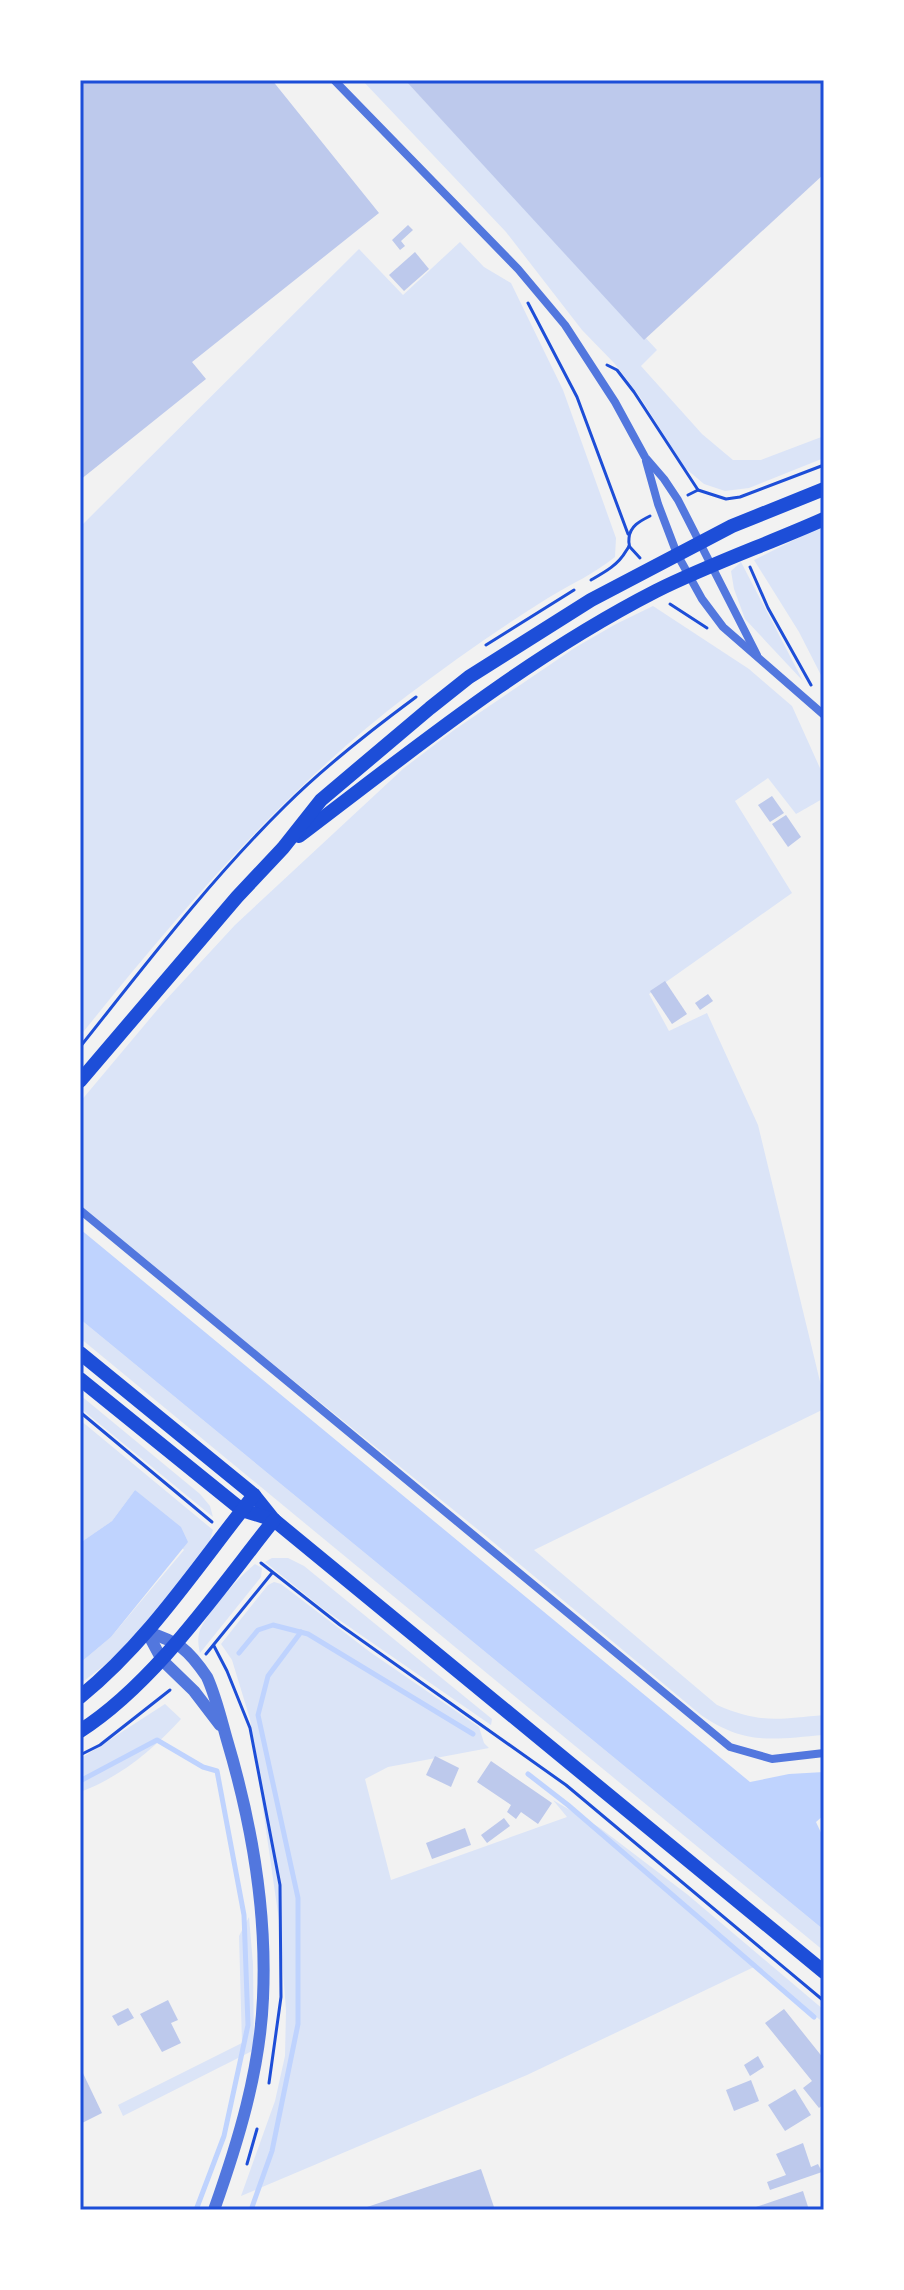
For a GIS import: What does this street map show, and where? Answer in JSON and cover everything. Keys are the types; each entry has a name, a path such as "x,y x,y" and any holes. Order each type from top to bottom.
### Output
{"main road":[{"path":"80,1081 237,897 283,848 321,800 469,677 646,570 732,526 824,489"},
{"path":"283,848 507,680 656,591 824,519"},
{"path":"80,1353 254,1495 274,1520 824,1972"},
{"path":"80,1379 242,1510 274,1520"},
{"path":"80,1697 112,1670 147,1632 254,1495"},
{"path":"80,1731 117,1705 162,1660 274,1520"}],"street":[{"path":"334,80 518,269 565,325 615,402 645,457 678,500 757,655"},
{"path":"645,457 677,554 723,627 824,715"},
{"path":"80,1210 730,1747 772,1759 824,1753"},
{"path":"147,1632 177,1641 198,1663 214,1692 243,1794 260,1886 263,1998 255,2065 238,2143 214,2210"},
{"path":"147,1632 162,1660 225,1731"}],"path":[{"path":"528,301 580,404 629,535"},
{"path":"584,352 617,370 698,490"},
{"path":"732,526 726,499 757,493 824,465"},
{"path":"629,546 637,552 646,570"},
{"path":"743,552 768,608 811,686"},
{"path":"656,591 665,601 709,629"},
{"path":"80,1412 225,1534"},
{"path":"249,1552 272,1573 395,1664 566,1785 824,2001"},
{"path":"198,1663 272,1573"},
{"path":"80,1755 100,1745 137,1718 182,1679"}],"shaded area":[{"path":"362,80 405,80 657,350 641,366 702,434 733,460 761,460 824,436 824,458 749,488 725,491 704,484 685,468 615,364 582,330 506,232"},
{"path":"460,242 484,267 511,283 563,390 616,538 615,557 530,609 442,670 362,732 318,771 194,899 80,1036 80,527 359,249 403,295"},
{"path":"824,525 824,681 799,632 754,560"},
{"path":"741,562 803,681 745,619 731,571"},
{"path":"653,606 749,669 792,706 824,777 824,798 796,814 768,778 735,801 792,893 649,994 669,1031 707,1013 758,1125 824,1398 824,1409 534,1550 717,1705 758,1718 824,1715 824,1735 775,1739 746,1736 701,1715 487,1537 80,1208 80,1102 163,1003 235,925 404,768 576,647"},
{"path":"80,1319 824,1930 824,1951 80,1338"},
{"path":"80,1395 200,1494 210,1506 213,1517 80,1408"},
{"path":"80,1420 213,1530 207,1550 151,1618 116,1656 80,1684 80,1663 111,1637 184,1550 135,1490 112,1521 80,1543"},
{"path":"272,1558 288,1558 304,1566 492,1719 491,1725 322,1608 265,1562"},
{"path":"255,1564 262,1568 261,1577 200,1653 199,1634 205,1620"},
{"path":"274,1582 281,1584 370,1652 479,1727 489,1748 388,1767 365,1779 391,1880 567,1817 553,1800 600,1828 688,1895 824,2010 824,2023 754,1967 527,2075 241,2196 275,2101 285,2056 286,2010 279,1920 250,1719 232,1660 221,1644 268,1585"},
{"path":"165,1704 181,1719 171,1730 122,1771 80,1792 80,1759"},
{"path":"249,1917 254,2050 123,2116 118,2105 242,2043 239,1936"}],"water":[{"path":"80,1229 750,1782 789,1774 824,1772 824,1815 816,1822 824,1839 824,1930 80,1319"},
{"path":"135,1490 181,1527 188,1542 111,1637 80,1663 80,1543 112,1521"}],"building":[{"path":"80,80 272,80 379,213 192,362 206,379 80,480"},
{"path":"405,80 824,80 824,174 644,340"},
{"path":"408,225 413,230 401,241 405,246 400,250 392,240"},
{"path":"415,252 429,269 404,291 389,275"},
{"path":"772,796 784,813 770,822 758,805"},
{"path":"786,815 801,837 788,847 772,824"},
{"path":"665,981 687,1014 672,1024 650,991"},
{"path":"708,994 713,1001 700,1010 695,1003"},
{"path":"435,1756 459,1768 451,1787 426,1775"},
{"path":"491,1761 552,1803 538,1824 521,1812 516,1819 507,1812 511,1805 477,1782"},
{"path":"504,1818 510,1826 487,1843 481,1835"},
{"path":"465,1828 471,1845 432,1859 426,1843"},
{"path":"168,2000 178,2020 171,2023 181,2043 162,2052 140,2014"},
{"path":"128,2008 134,2018 118,2026 112,2016"},
{"path":"784,2009 824,2059 824,2104 819,2108 803,2088 812,2081 765,2023"},
{"path":"758,2056 764,2067 750,2076 744,2065"},
{"path":"80,2067 102,2113 80,2124"},
{"path":"751,2080 759,2101 734,2111 726,2090"},
{"path":"795,2089 811,2115 785,2131 768,2105"},
{"path":"803,2143 811,2167 818,2164 822,2172 770,2190 767,2182 786,2175 776,2154"},
{"path":"481,2169 495,2210 361,2210 361,2209"},
{"path":"803,2191 809,2210 747,2210"}],"waterway":[{"path":"239,1653 258,1630 273,1625 308,1634 473,1734"},
{"path":"251,2210 272,2151 298,2024 298,1898 258,1715 268,1676 301,1632"},
{"path":"80,1781 157,1740 203,1767 217,1771 244,1915 248,2025 224,2136 196,2210"},
{"path":"528,1774 814,2017"}]}
